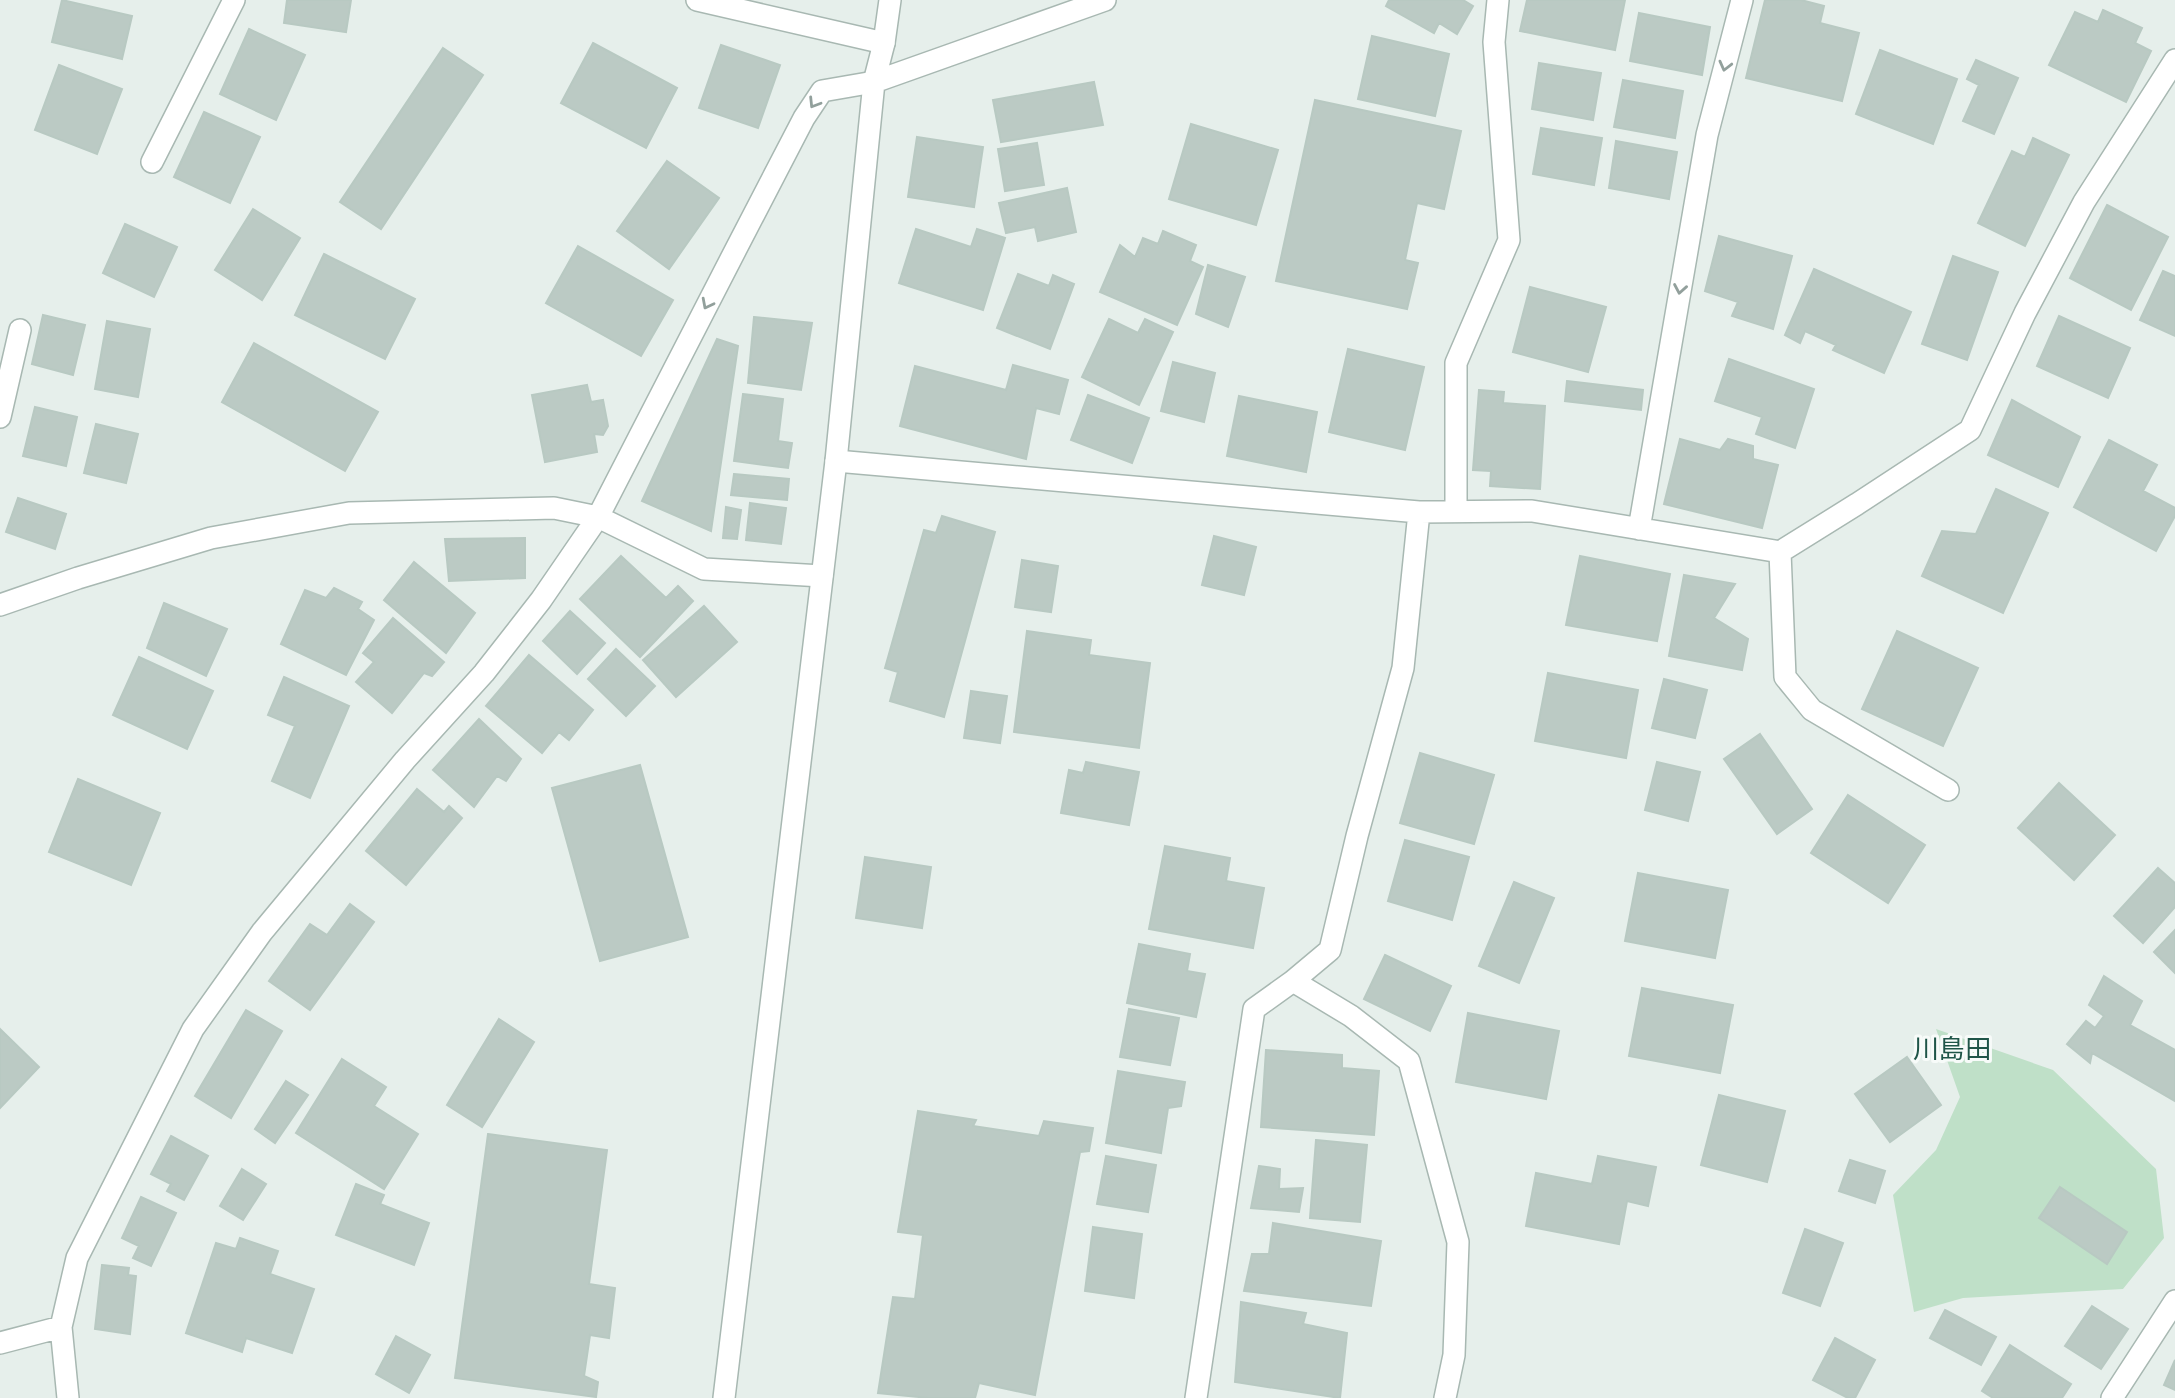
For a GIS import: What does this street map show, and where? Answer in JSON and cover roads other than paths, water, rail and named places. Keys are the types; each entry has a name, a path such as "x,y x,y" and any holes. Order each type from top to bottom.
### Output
{"street":[{"path":"152,162 234,0"},
{"path":"697,0 884,44"},
{"path":"724,1398 822,576 874,82 884,44 890,0"},
{"path":"68,1398 61,1327 77,1258 193,1029 262,932 405,760 484,673 541,600 598,517 804,118 822,90 874,82 1105,0"},
{"path":"1456,510 1456,363 1509,240 1494,42 1498,0"},
{"path":"1639,529 1707,135 1742,0"},
{"path":"835,461 1419,512 1532,511 1780,552 1970,430 2025,313 2084,202 2175,60"},
{"path":"0,417 20,330"},
{"path":"0,605 78,578 211,538 349,513 554,508 598,517 704,569 822,576"},
{"path":"1196,1398 1254,1009 1330,950 1357,836 1403,668 1419,512"},
{"path":"1780,552 1785,677 1811,710 1948,790"},
{"path":"1293,981 1351,1016 1409,1061 1458,1241 1454,1355 1445,1398"},
{"path":"2112,1398 2175,1301"},
{"path":"0,1343 61,1327"}],"district":[{"name":"川島田","path":"1952,1049"}]}
